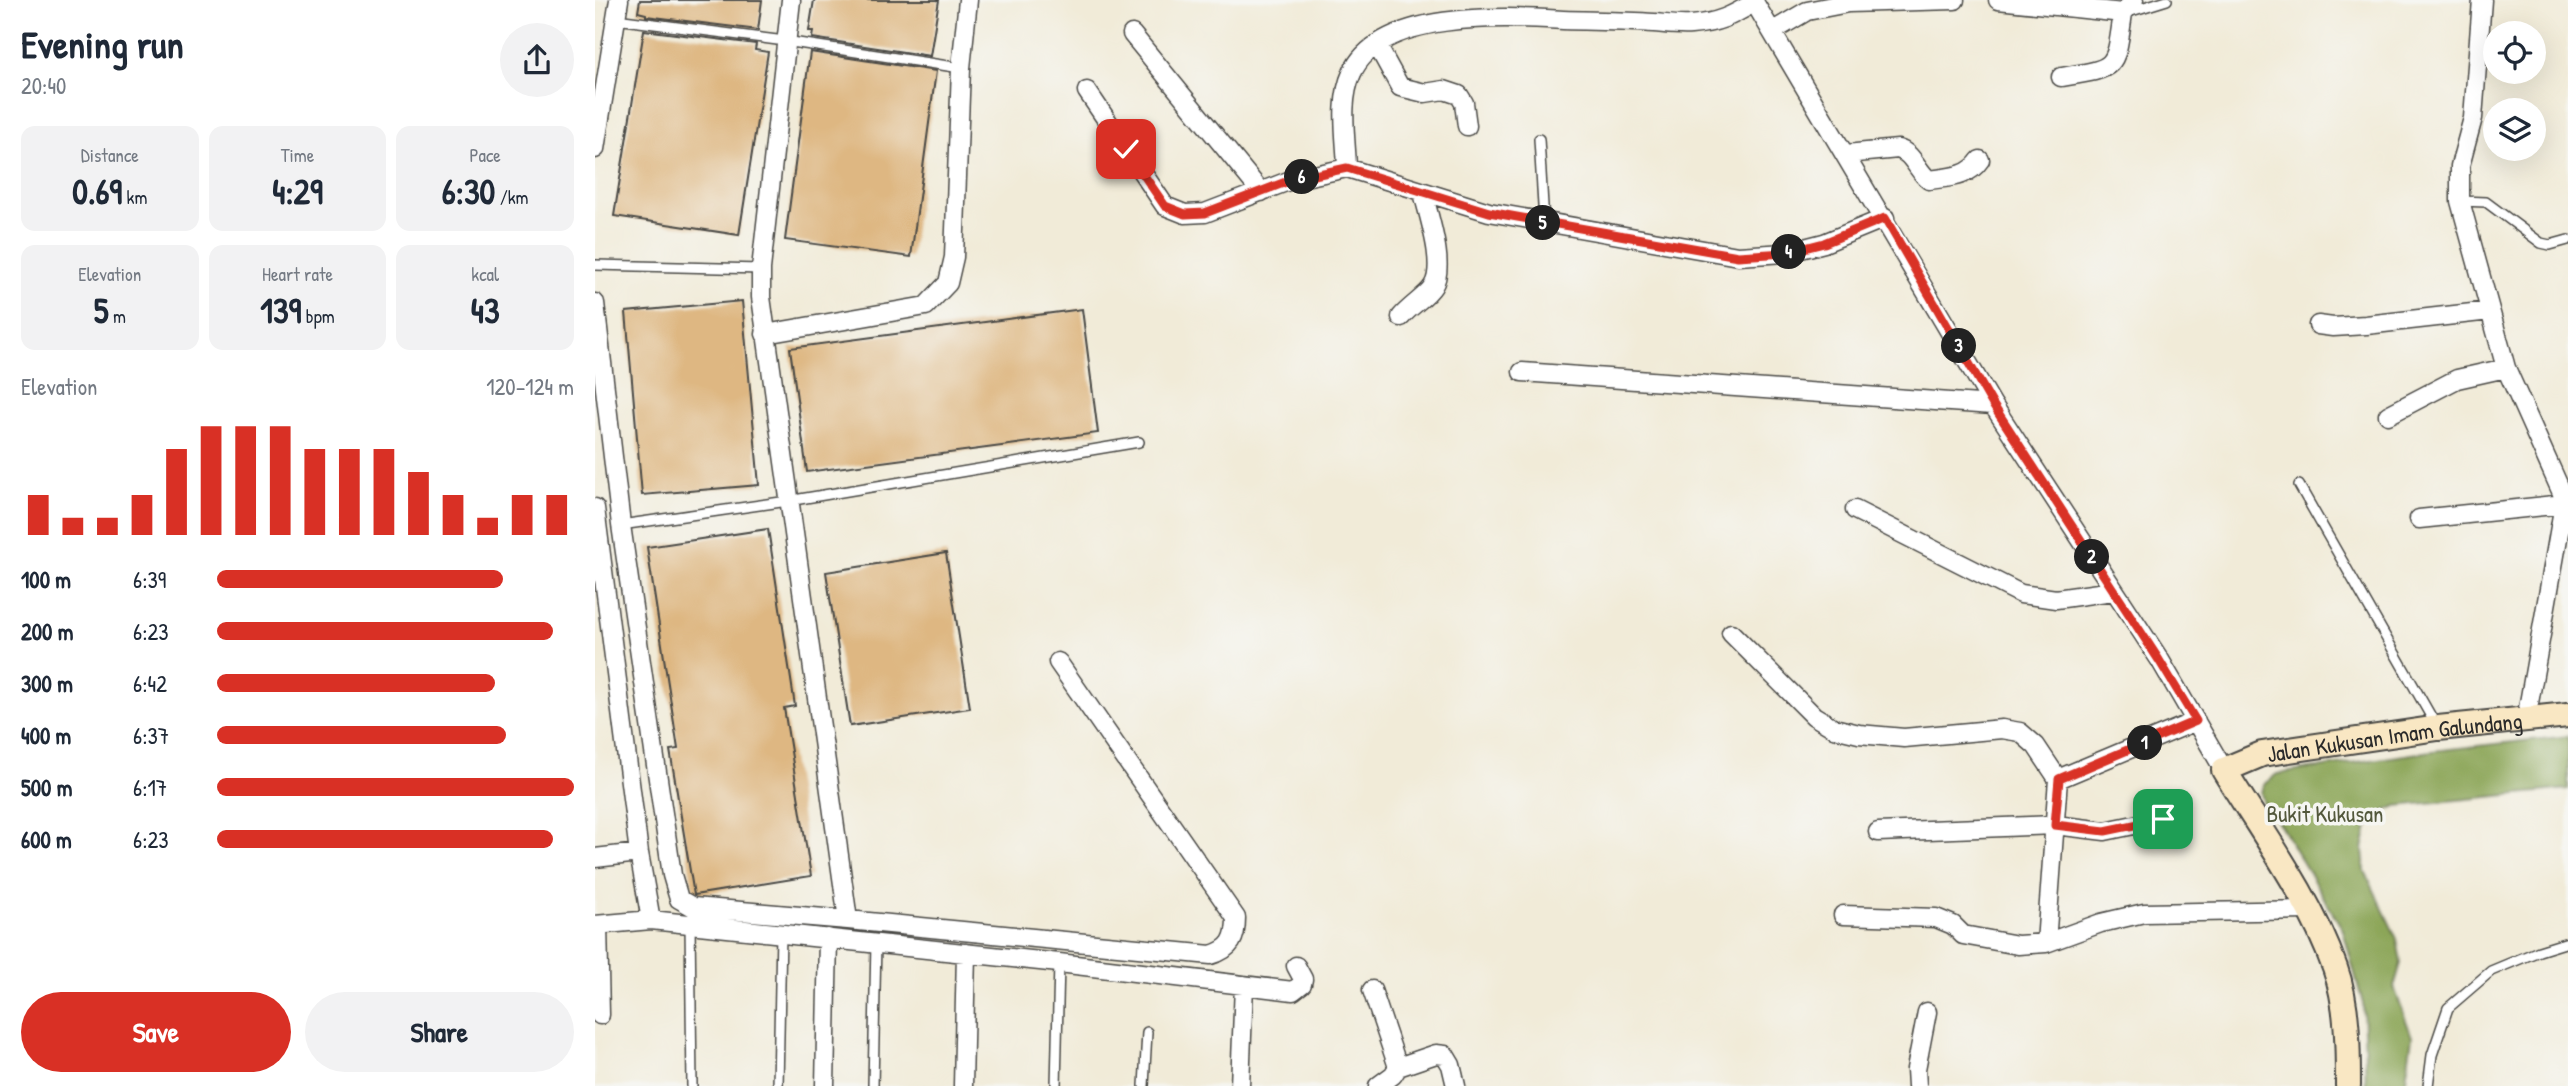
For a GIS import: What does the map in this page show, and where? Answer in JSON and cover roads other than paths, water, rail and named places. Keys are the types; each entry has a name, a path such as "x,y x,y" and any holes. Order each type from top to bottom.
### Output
{"street":[{"path":"595,149 619,0"},
{"path":"791,0 761,269 761,297 848,920"},
{"path":"765,334 926,306 948,283 954,257 961,68 968,0"},
{"path":"1773,30 1807,11 1848,3 1955,0"},
{"path":"1998,0 2128,7 2113,63 2098,72 2061,77"},
{"path":"2482,0 2473,118 2460,166 2460,201 2506,368 2564,504 2526,720"},
{"path":"1347,168 1344,108 1352,71 1377,45 1396,34 1437,23 1486,17 1689,26 1727,19 1754,1 1885,218 1993,405 2159,660 2309,909 2335,969 2342,993 2348,1086"},
{"path":"1132,34 1261,192"},
{"path":"1377,45 1400,87 1425,93 1444,90 1459,94 1464,103 1467,126"},
{"path":"1087,92 1165,206 1185,214 1205,213 1291,180 1347,168 1489,212 1738,256 1785,253 1824,243 1885,218"},
{"path":"1846,153 1898,149 1905,151 1920,173 1929,180 1956,176 1972,170 1980,160"},
{"path":"1401,317 1411,304 1433,287 1438,272 1434,236 1423,192"},
{"path":"595,303 621,525 672,875 678,899 693,906 1212,955 1223,951 1232,943 1236,918 1058,662"},
{"path":"2318,326 2366,325 2490,311"},
{"path":"2388,415 2457,379 2506,368"},
{"path":"1522,372 1993,405"},
{"path":"2419,519 2564,504"},
{"path":"595,508 603,620 651,920"},
{"path":"1855,510 2021,594 2056,599 2113,591"},
{"path":"1731,633 1814,716 1834,728 1859,734 1904,738 2002,729 2020,732 2036,746 2059,779 2046,943"},
{"name":"Jalan Kukusan Imam Galundang","path":"2224,770 2262,754 2438,728 2568,715"},
{"path":"2059,779 2196,721"},
{"path":"1878,832 2055,825 2105,831 2163,819"},
{"path":"595,858 639,853"},
{"path":"1843,915 1936,918 1953,925 1963,935 2018,945 2046,943 2101,923 2144,913 2309,909"},
{"path":"600,1015 596,925 651,920 1059,962 1293,991 1302,984 1303,979 1296,966"},
{"path":"825,1086 828,938"},
{"path":"963,1086 966,953"},
{"path":"1240,1086 1244,985"},
{"path":"1371,990 1398,1067"},
{"path":"1917,1086 1916,1069 1927,1012"},
{"path":"1378,1086 1393,1075 1398,1067 1436,1054 1445,1055 1451,1065 1455,1086"}],"lane":[{"path":"2128,7 2167,0"},
{"path":"617,19 961,68"},
{"path":"1539,139 1544,223"},
{"path":"2460,201 2486,202 2541,243 2550,245 2568,240"},
{"path":"595,265 761,269"},
{"path":"621,525 788,501 1139,442"},
{"path":"2299,485 2438,728"},
{"path":"690,924 692,1086"},
{"path":"778,1086 781,933"},
{"path":"873,1086 876,943"},
{"path":"2428,1086 2432,1055 2448,1008 2491,971 2539,951 2568,943"},
{"path":"1056,1086 1059,962"},
{"path":"1144,1086 1147,1032"}],"park label":[{"name":"Bukit Kukusan","path":"2325,813"}]}
